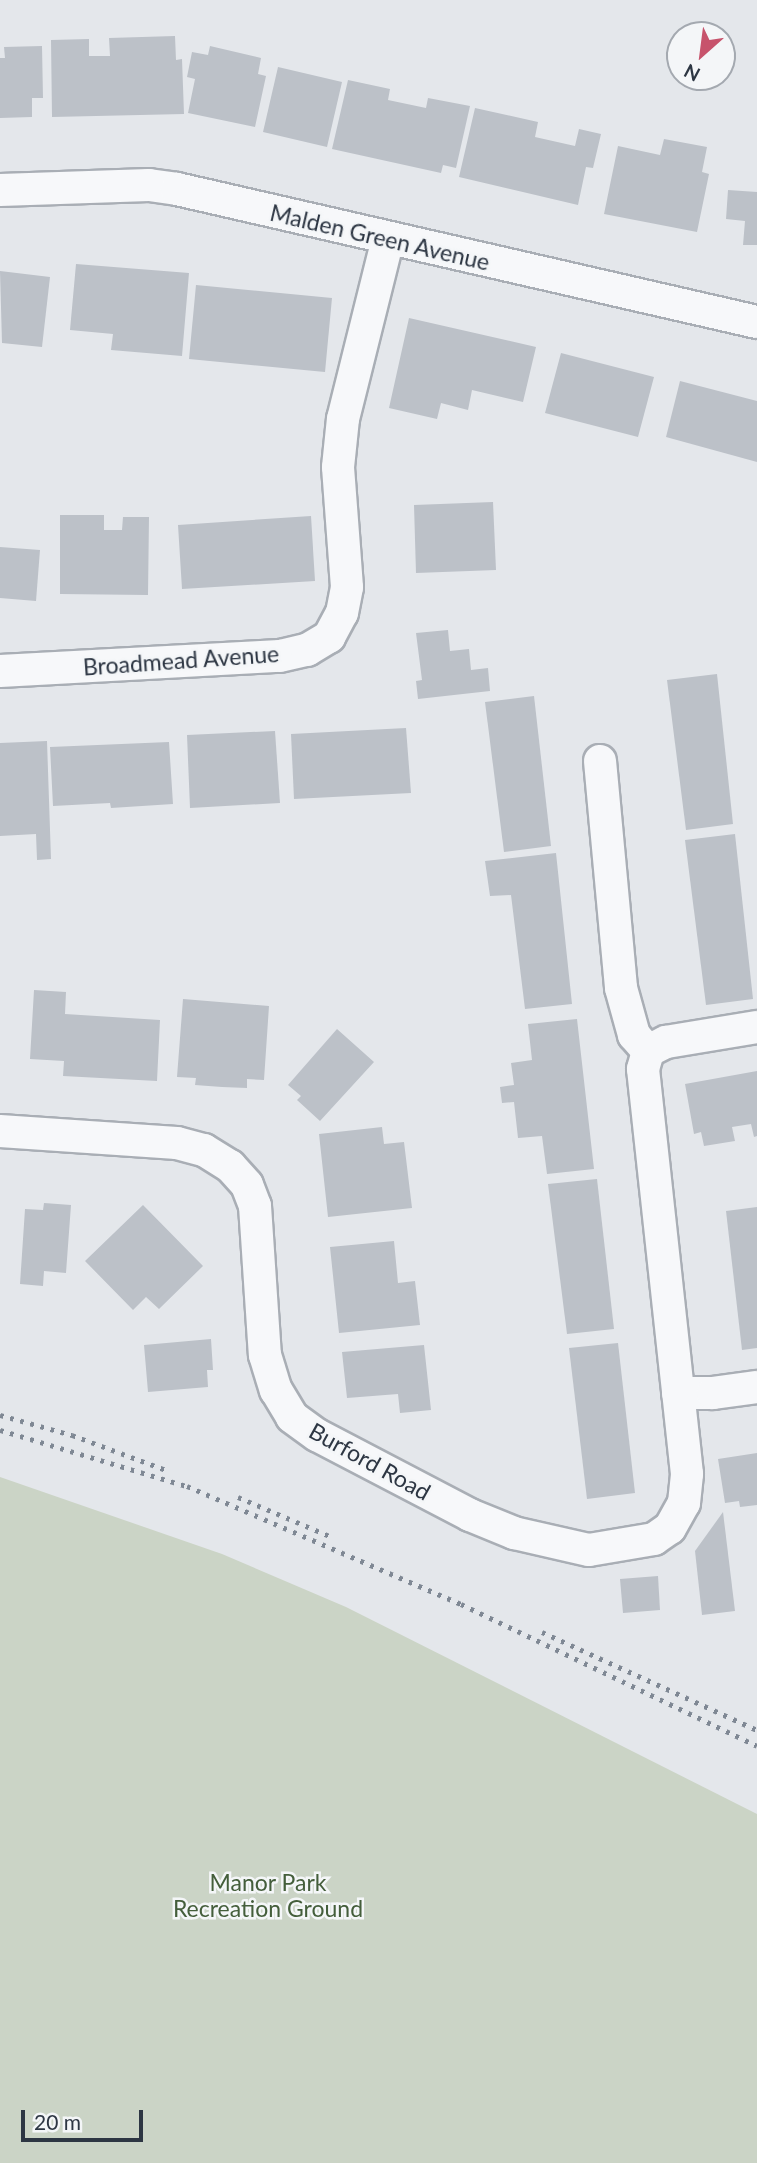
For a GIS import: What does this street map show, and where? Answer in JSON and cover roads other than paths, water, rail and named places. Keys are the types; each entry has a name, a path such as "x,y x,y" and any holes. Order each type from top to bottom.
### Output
{"street":[{"name":"Malden Green Avenue","path":"0,190 149,186 177,189 757,322"},
{"name":"Broadmead Avenue","path":"0,671 280,656 307,650 329,637 342,613 347,587 338,467 343,419 388,239"},
{"path":"600,761 621,988 634,1035 648,1051 666,1042 757,1027"},
{"name":"Burford Road","path":"0,1131 177,1143 204,1150 230,1166 247,1185 255,1206 265,1355 276,1390 292,1417 317,1435 470,1515 514,1533 589,1550 654,1539 670,1528 684,1503 687,1474 643,1069 648,1051"},
{"path":"678,1393 713,1394 757,1387"}],"railway":[{"path":"0,1415 72,1435 166,1470"},
{"path":"0,1430 187,1486 461,1604 757,1746"},
{"path":"238,1497 334,1538"},
{"path":"542,1632 757,1730"}],"park label":[{"name":"Manor Park Recreation Ground","path":"268,1895"}]}
